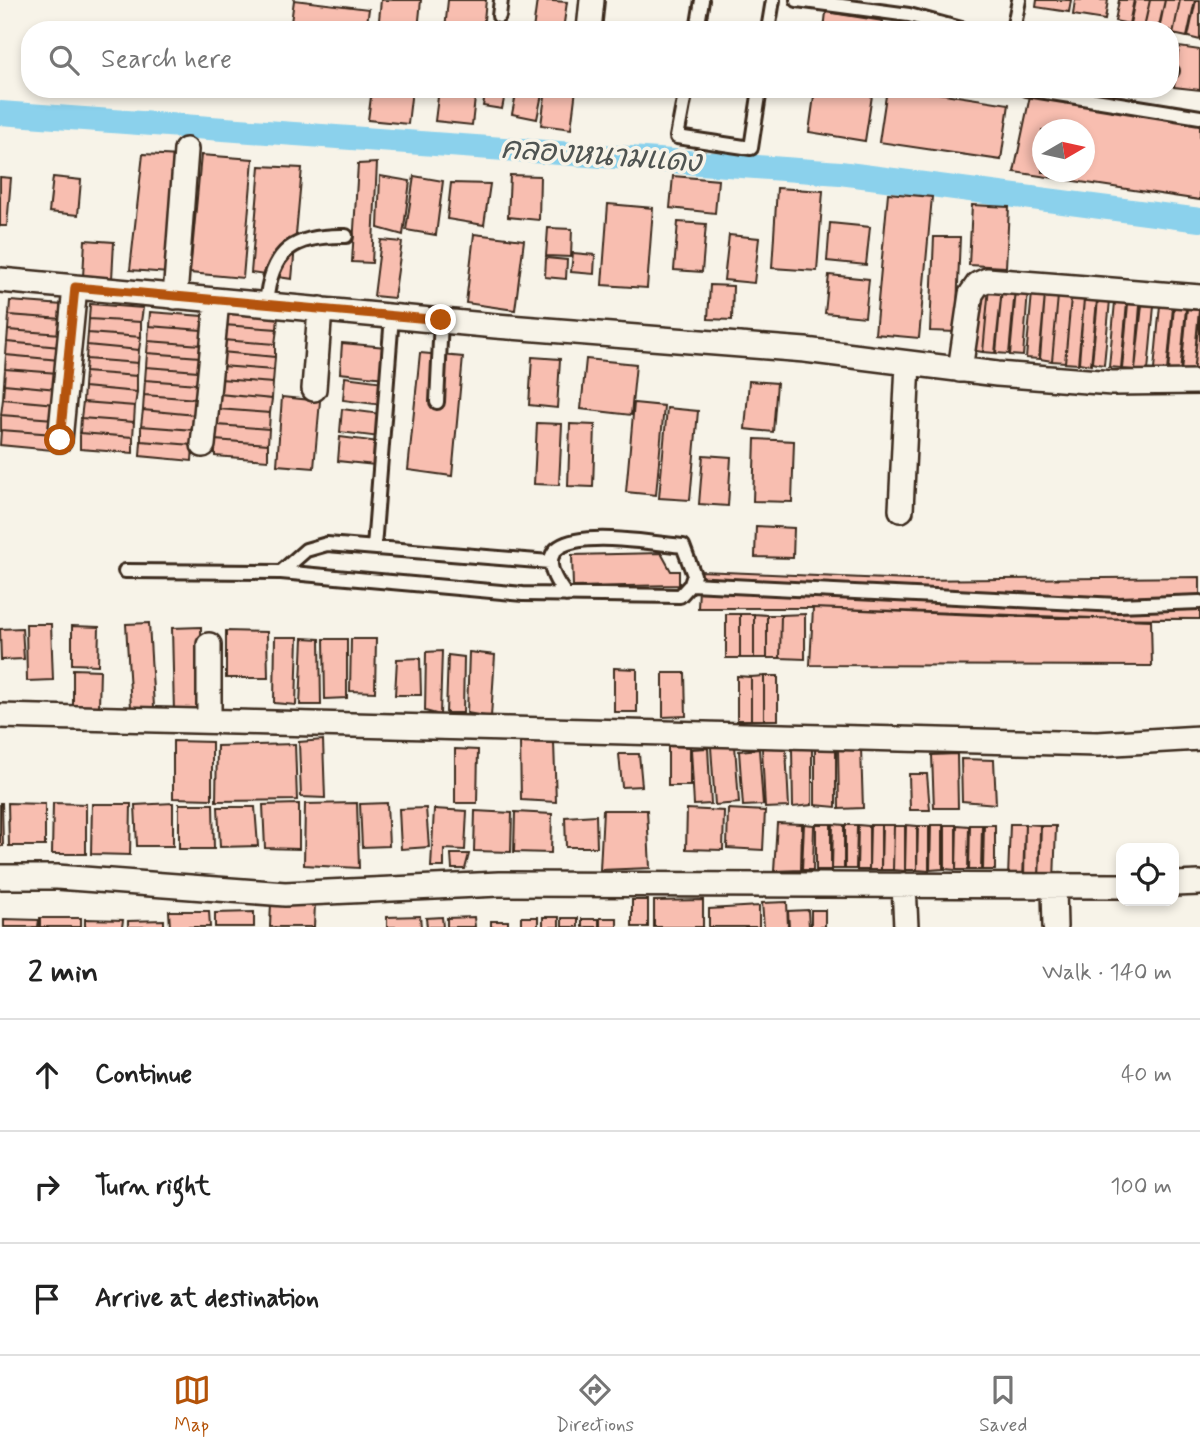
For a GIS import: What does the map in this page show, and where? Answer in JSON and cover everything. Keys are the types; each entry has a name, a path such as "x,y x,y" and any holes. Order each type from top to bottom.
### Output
{"street":[{"path":"590,21 592,0"},
{"path":"175,296 186,150"},
{"path":"960,370 971,293 978,284 987,280 1200,297"},
{"path":"0,281 805,350 960,370 1112,383 1200,382"},
{"path":"60,440 75,287"},
{"path":"203,445 217,301"},
{"path":"314,389 320,309"},
{"path":"901,510 908,363"},
{"path":"209,645 209,720"},
{"path":"0,716 1098,744 1200,738"},
{"path":"0,877 57,877 285,894 499,884 1116,886"},
{"path":"1179,884 1200,883"},
{"path":"904,885 906,927"},
{"path":"1054,888 1055,927"}],"lane":[{"path":"499,16 500,0"},
{"path":"698,21 702,0"},
{"path":"770,21 773,0"},
{"path":"797,0 909,15 931,21"},
{"path":"1015,21 1019,0"},
{"path":"684,98 677,137 751,148 759,98"},
{"path":"1083,98 1200,117"},
{"path":"266,304 272,271 288,250 312,236 346,236"},
{"path":"374,547 392,316"},
{"path":"437,402 441,320"},
{"path":"125,571 281,572 510,593 566,595 680,596 691,584 694,575 683,546 589,538 565,542 553,552 550,562 553,578 566,595"},
{"path":"281,572 306,550 327,544 550,562"},
{"path":"691,584 1118,605 1200,602"}],"building":[{"path":"294,0 369,9 367,21 291,21"},
{"path":"381,0 421,0 419,21 379,21"},
{"path":"448,0 486,0 484,21 446,21"},
{"path":"537,0 567,2 564,21 534,21"},
{"path":"1037,0 1071,0 1069,12 1036,7"},
{"path":"1075,0 1108,0 1105,20 1073,15"},
{"path":"1119,0 1134,0 1130,21 1115,21"},
{"path":"1135,0 1150,0 1145,21 1131,21"},
{"path":"1150,0 1165,0 1160,21 1146,21"},
{"path":"1165,0 1180,0 1176,21 1161,21"},
{"path":"1180,0 1195,0 1187,37 1179,35 1179,21 1176,21"},
{"path":"1196,0 1200,0 1200,40 1188,37"},
{"path":"826,12 883,21 825,21"},
{"path":"1179,47 1200,50 1200,90 1179,88"},
{"path":"371,98 411,98 408,124 368,120"},
{"path":"438,98 475,98 472,125 435,121"},
{"path":"484,98 504,98 502,109 483,106"},
{"path":"515,98 541,98 537,119 512,114"},
{"path":"545,98 575,98 571,129 541,125"},
{"path":"814,98 872,98 865,141 809,132"},
{"path":"886,98 970,98 1009,104 1001,160 879,142"},
{"path":"1030,98 1200,124 1200,200 1080,182 1095,182 1095,119 1032,119 1032,175 1014,172"},
{"path":"143,154 180,156 169,273 130,270"},
{"path":"201,155 253,159 243,278 190,273"},
{"path":"377,163 372,263 352,262 358,164"},
{"path":"260,166 302,168 292,279 251,273"},
{"path":"510,175 540,176 539,220 508,217"},
{"path":"380,176 410,181 403,235 378,228"},
{"path":"414,176 443,181 436,235 406,230"},
{"path":"673,176 718,180 715,213 670,208"},
{"path":"0,177 11,178 7,226 0,226"},
{"path":"53,177 81,180 78,215 49,212"},
{"path":"451,183 490,184 484,225 447,219"},
{"path":"777,188 823,191 817,271 772,268"},
{"path":"888,193 932,197 919,338 875,334"},
{"path":"608,204 653,208 647,288 602,285"},
{"path":"972,205 1009,207 1006,267 969,265"},
{"path":"678,222 706,224 702,272 674,270"},
{"path":"830,223 870,227 866,265 827,261"},
{"path":"548,228 572,229 571,257 546,256"},
{"path":"474,234 524,240 515,310 466,303"},
{"path":"729,235 759,238 754,283 724,280"},
{"path":"934,237 960,237 956,332 930,331"},
{"path":"85,240 114,242 112,279 83,277"},
{"path":"381,240 402,242 394,298 374,296"},
{"path":"573,253 595,255 594,274 571,272"},
{"path":"546,258 567,260 566,279 545,277"},
{"path":"829,275 869,279 865,317 825,313"},
{"path":"710,285 733,286 732,320 708,319"},
{"path":"989,287 983,352 970,350 978,288"},
{"path":"989,287 1002,288 995,353 983,352"},
{"path":"1002,288 1015,289 1009,354 996,353"},
{"path":"1016,290 1028,291 1023,356 1010,355"},
{"path":"1032,293 1045,295 1039,359 1026,358"},
{"path":"1045,295 1058,296 1052,361 1040,359"},
{"path":"1058,296 1071,297 1065,362 1052,361"},
{"path":"1071,298 1084,299 1078,364 1065,363"},
{"path":"1084,299 1097,300 1091,365 1079,363"},
{"path":"1098,299 1110,300 1104,365 1092,363"},
{"path":"10,301 63,305 62,319 9,315"},
{"path":"1115,302 1127,303 1121,368 1109,367"},
{"path":"90,304 143,308 141,322 89,319"},
{"path":"1128,304 1140,305 1135,370 1122,369"},
{"path":"1142,305 1154,306 1148,371 1135,370"},
{"path":"1160,305 1173,307 1167,371 1154,370"},
{"path":"1174,307 1186,308 1180,373 1168,372"},
{"path":"1187,309 1199,310 1193,375 1181,373"},
{"path":"1200,310 1200,375 1193,374"},
{"path":"225,311 278,315 277,329 224,325"},
{"path":"150,312 203,316 202,330 149,326"},
{"path":"9,315 62,319 61,334 8,330"},
{"path":"89,319 141,322 141,337 88,333"},
{"path":"224,325 277,329 275,344 223,340"},
{"path":"149,326 202,330 201,345 148,341"},
{"path":"8,330 61,334 60,347 7,342"},
{"path":"88,333 141,337 139,350 87,345"},
{"path":"223,340 275,344 275,357 222,352"},
{"path":"148,341 201,345 200,357 147,353"},
{"path":"7,342 60,347 59,360 6,355"},
{"path":"342,343 397,348 394,379 340,373"},
{"path":"87,345 139,350 138,363 86,359"},
{"path":"222,352 275,357 274,370 221,366"},
{"path":"147,353 200,357 198,371 146,367"},
{"path":"420,353 463,357 452,476 408,470"},
{"path":"6,355 59,360 58,373 5,369"},
{"path":"532,357 560,359 557,408 529,405"},
{"path":"86,359 138,363 137,376 85,372"},
{"path":"586,359 636,364 631,415 581,409"},
{"path":"221,366 274,370 273,383 220,379"},
{"path":"146,367 198,371 197,384 145,380"},
{"path":"5,369 58,373 57,389 4,384"},
{"path":"85,372 137,376 137,392 84,387"},
{"path":"345,377 392,383 390,406 343,400"},
{"path":"220,379 273,383 272,399 219,394"},
{"path":"145,380 197,384 197,399 144,395"},
{"path":"749,381 777,383 773,432 745,429"},
{"path":"4,384 57,389 55,404 3,399"},
{"path":"84,387 137,392 135,406 83,402"},
{"path":"219,394 272,399 270,413 218,409"},
{"path":"144,395 197,399 195,415 143,410"},
{"path":"282,397 320,401 314,468 277,465"},
{"path":"3,399 55,404 54,419 1,415"},
{"path":"83,402 135,406 134,422 81,418"},
{"path":"634,403 664,406 656,495 626,492"},
{"path":"667,408 698,411 690,500 659,498"},
{"path":"218,409 270,413 269,429 217,425"},
{"path":"342,409 389,415 387,438 340,432"},
{"path":"143,410 195,415 194,430 141,426"},
{"path":"1,415 54,419 54,434 1,430"},
{"path":"81,418 134,422 133,437 80,433"},
{"path":"537,423 562,424 559,485 534,484"},
{"path":"570,424 595,425 593,487 568,486"},
{"path":"217,425 269,429 268,444 215,440"},
{"path":"141,426 194,430 193,445 141,441"},
{"path":"1,430 54,434 52,450 0,445"},
{"path":"80,433 133,437 133,453 80,449"},
{"path":"340,437 387,443 384,466 338,461"},
{"path":"755,439 794,441 792,502 753,501"},
{"path":"215,440 268,444 268,460 215,456"},
{"path":"141,441 193,445 192,461 140,456"},
{"path":"703,455 731,457 728,506 699,504"},
{"path":"756,526 794,528 793,558 755,557"},
{"path":"661,553 671,571 679,571 679,585 573,587 572,555"},
{"path":"700,571 910,580 1200,577 1200,619 1050,618 813,608 698,608"},
{"path":"813,608 1151,620 1152,666 810,665"},
{"path":"726,614 740,614 740,658 726,658"},
{"path":"740,614 754,614 754,658 740,658"},
{"path":"754,614 767,615 767,658 754,658"},
{"path":"805,614 805,659 780,658 781,615"},
{"path":"767,615 781,615 780,658 767,658"},
{"path":"149,623 154,707 131,708 126,624"},
{"path":"26,624 51,624 53,680 27,681"},
{"path":"72,626 99,627 98,665 72,664"},
{"path":"201,627 202,712 174,713 172,628"},
{"path":"22,628 24,659 1,660 0,629"},
{"path":"226,631 267,632 268,678 226,678"},
{"path":"275,637 298,637 296,705 274,703"},
{"path":"303,638 320,639 321,705 300,705"},
{"path":"324,639 347,639 347,698 325,699"},
{"path":"351,639 376,639 375,692 350,691"},
{"path":"442,651 440,715 425,711 426,652"},
{"path":"469,652 495,655 491,717 467,713"},
{"path":"448,655 464,657 463,713 446,713"},
{"path":"420,658 421,695 395,695 397,659"},
{"path":"614,668 637,669 637,712 614,712"},
{"path":"73,669 100,670 99,708 73,708"},
{"path":"663,673 685,673 686,716 663,717"},
{"path":"737,676 751,677 751,720 737,720"},
{"path":"764,676 764,720 751,720 751,677"},
{"path":"764,676 778,676 778,720 764,720"},
{"path":"323,740 325,798 301,797 299,742"},
{"path":"173,741 212,742 212,799 173,798"},
{"path":"520,742 554,742 556,802 521,800"},
{"path":"295,744 297,800 216,801 217,746"},
{"path":"735,745 739,803 715,805 711,747"},
{"path":"668,746 690,747 690,786 668,786"},
{"path":"708,748 711,804 694,805 691,749"},
{"path":"762,748 786,748 789,807 765,808"},
{"path":"815,748 836,748 836,807 815,805"},
{"path":"838,748 861,748 863,808 839,809"},
{"path":"455,749 478,750 477,803 455,803"},
{"path":"759,749 763,805 743,806 739,751"},
{"path":"792,749 812,749 812,805 793,807"},
{"path":"619,754 639,754 642,786 622,787"},
{"path":"957,754 958,808 934,808 932,755"},
{"path":"961,759 994,760 996,804 962,801"},
{"path":"909,774 927,774 930,810 910,810"},
{"path":"2,803 3,846 0,846"},
{"path":"8,803 45,804 45,846 9,846"},
{"path":"53,803 86,804 86,854 52,854"},
{"path":"173,803 173,846 137,846 135,805"},
{"path":"357,803 359,868 304,865 305,804"},
{"path":"387,803 389,846 362,847 360,804"},
{"path":"92,804 131,804 130,855 91,854"},
{"path":"179,804 213,804 214,849 179,849"},
{"path":"299,804 299,849 265,848 263,805"},
{"path":"218,807 255,807 258,846 220,847"},
{"path":"426,808 429,847 401,849 399,809"},
{"path":"434,809 467,811 465,850 444,849 444,867 431,867"},
{"path":"687,809 724,811 723,850 686,849"},
{"path":"728,809 765,811 763,850 727,848"},
{"path":"603,810 647,810 650,868 600,870"},
{"path":"475,811 512,813 511,852 474,851"},
{"path":"515,812 552,814 551,853 514,852"},
{"path":"596,815 597,847 566,847 565,817"},
{"path":"777,823 802,824 801,870 774,871"},
{"path":"804,824 814,825 813,870 802,870"},
{"path":"816,824 831,824 831,870 816,870"},
{"path":"833,824 844,825 844,869 832,869"},
{"path":"1010,824 1025,824 1023,879 1008,878"},
{"path":"1025,824 1040,825 1039,879 1024,879"},
{"path":"845,825 857,825 856,869 845,869"},
{"path":"858,825 869,826 869,870 857,870"},
{"path":"870,825 881,825 881,870 869,870"},
{"path":"882,825 894,825 893,870 881,870"},
{"path":"906,825 917,826 917,870 905,870"},
{"path":"931,825 943,825 943,869 930,870"},
{"path":"945,825 956,825 956,870 945,869"},
{"path":"957,825 969,826 968,870 956,870"},
{"path":"970,825 982,825 981,870 969,870"},
{"path":"984,825 995,825 995,870 983,870"},
{"path":"894,826 905,826 905,871 893,870"},
{"path":"918,826 929,826 929,871 917,870"},
{"path":"1041,826 1056,826 1054,881 1039,880"},
{"path":"451,854 469,854 465,869 452,869"},
{"path":"632,900 648,900 648,927 632,927"},
{"path":"703,900 703,927 654,927 654,901"},
{"path":"271,902 315,903 314,927 270,927"},
{"path":"787,902 788,927 764,927 762,903"},
{"path":"759,906 759,927 709,927 709,909"},
{"path":"808,910 809,927 789,927 788,911"},
{"path":"811,910 825,910 825,927 811,927"},
{"path":"169,911 209,911 210,927 170,927"},
{"path":"254,912 254,927 215,927 215,913"},
{"path":"420,916 421,927 387,927 387,917"},
{"path":"442,917 443,927 427,927 426,918"},
{"path":"474,917 475,927 447,927 447,918"},
{"path":"521,917 538,917 538,927 521,927"},
{"path":"543,917 559,917 559,927 543,927"},
{"path":"40,918 81,918 81,927 40,927"},
{"path":"562,918 578,918 578,927 562,927"},
{"path":"600,918 617,918 617,927 600,927"},
{"path":"4,919 39,920 38,927 4,927"},
{"path":"85,919 123,920 122,927 85,927"},
{"path":"582,919 599,919 599,927 582,927"},
{"path":"164,920 164,927 128,927 128,921"},
{"path":"491,921 508,921 508,927 491,927"}],"waterway":[{"name":"คลองหนามแดง","path":"0,113 840,173 1200,220"}],"route":[{"path":"60,440 75,287 441,320"}]}
